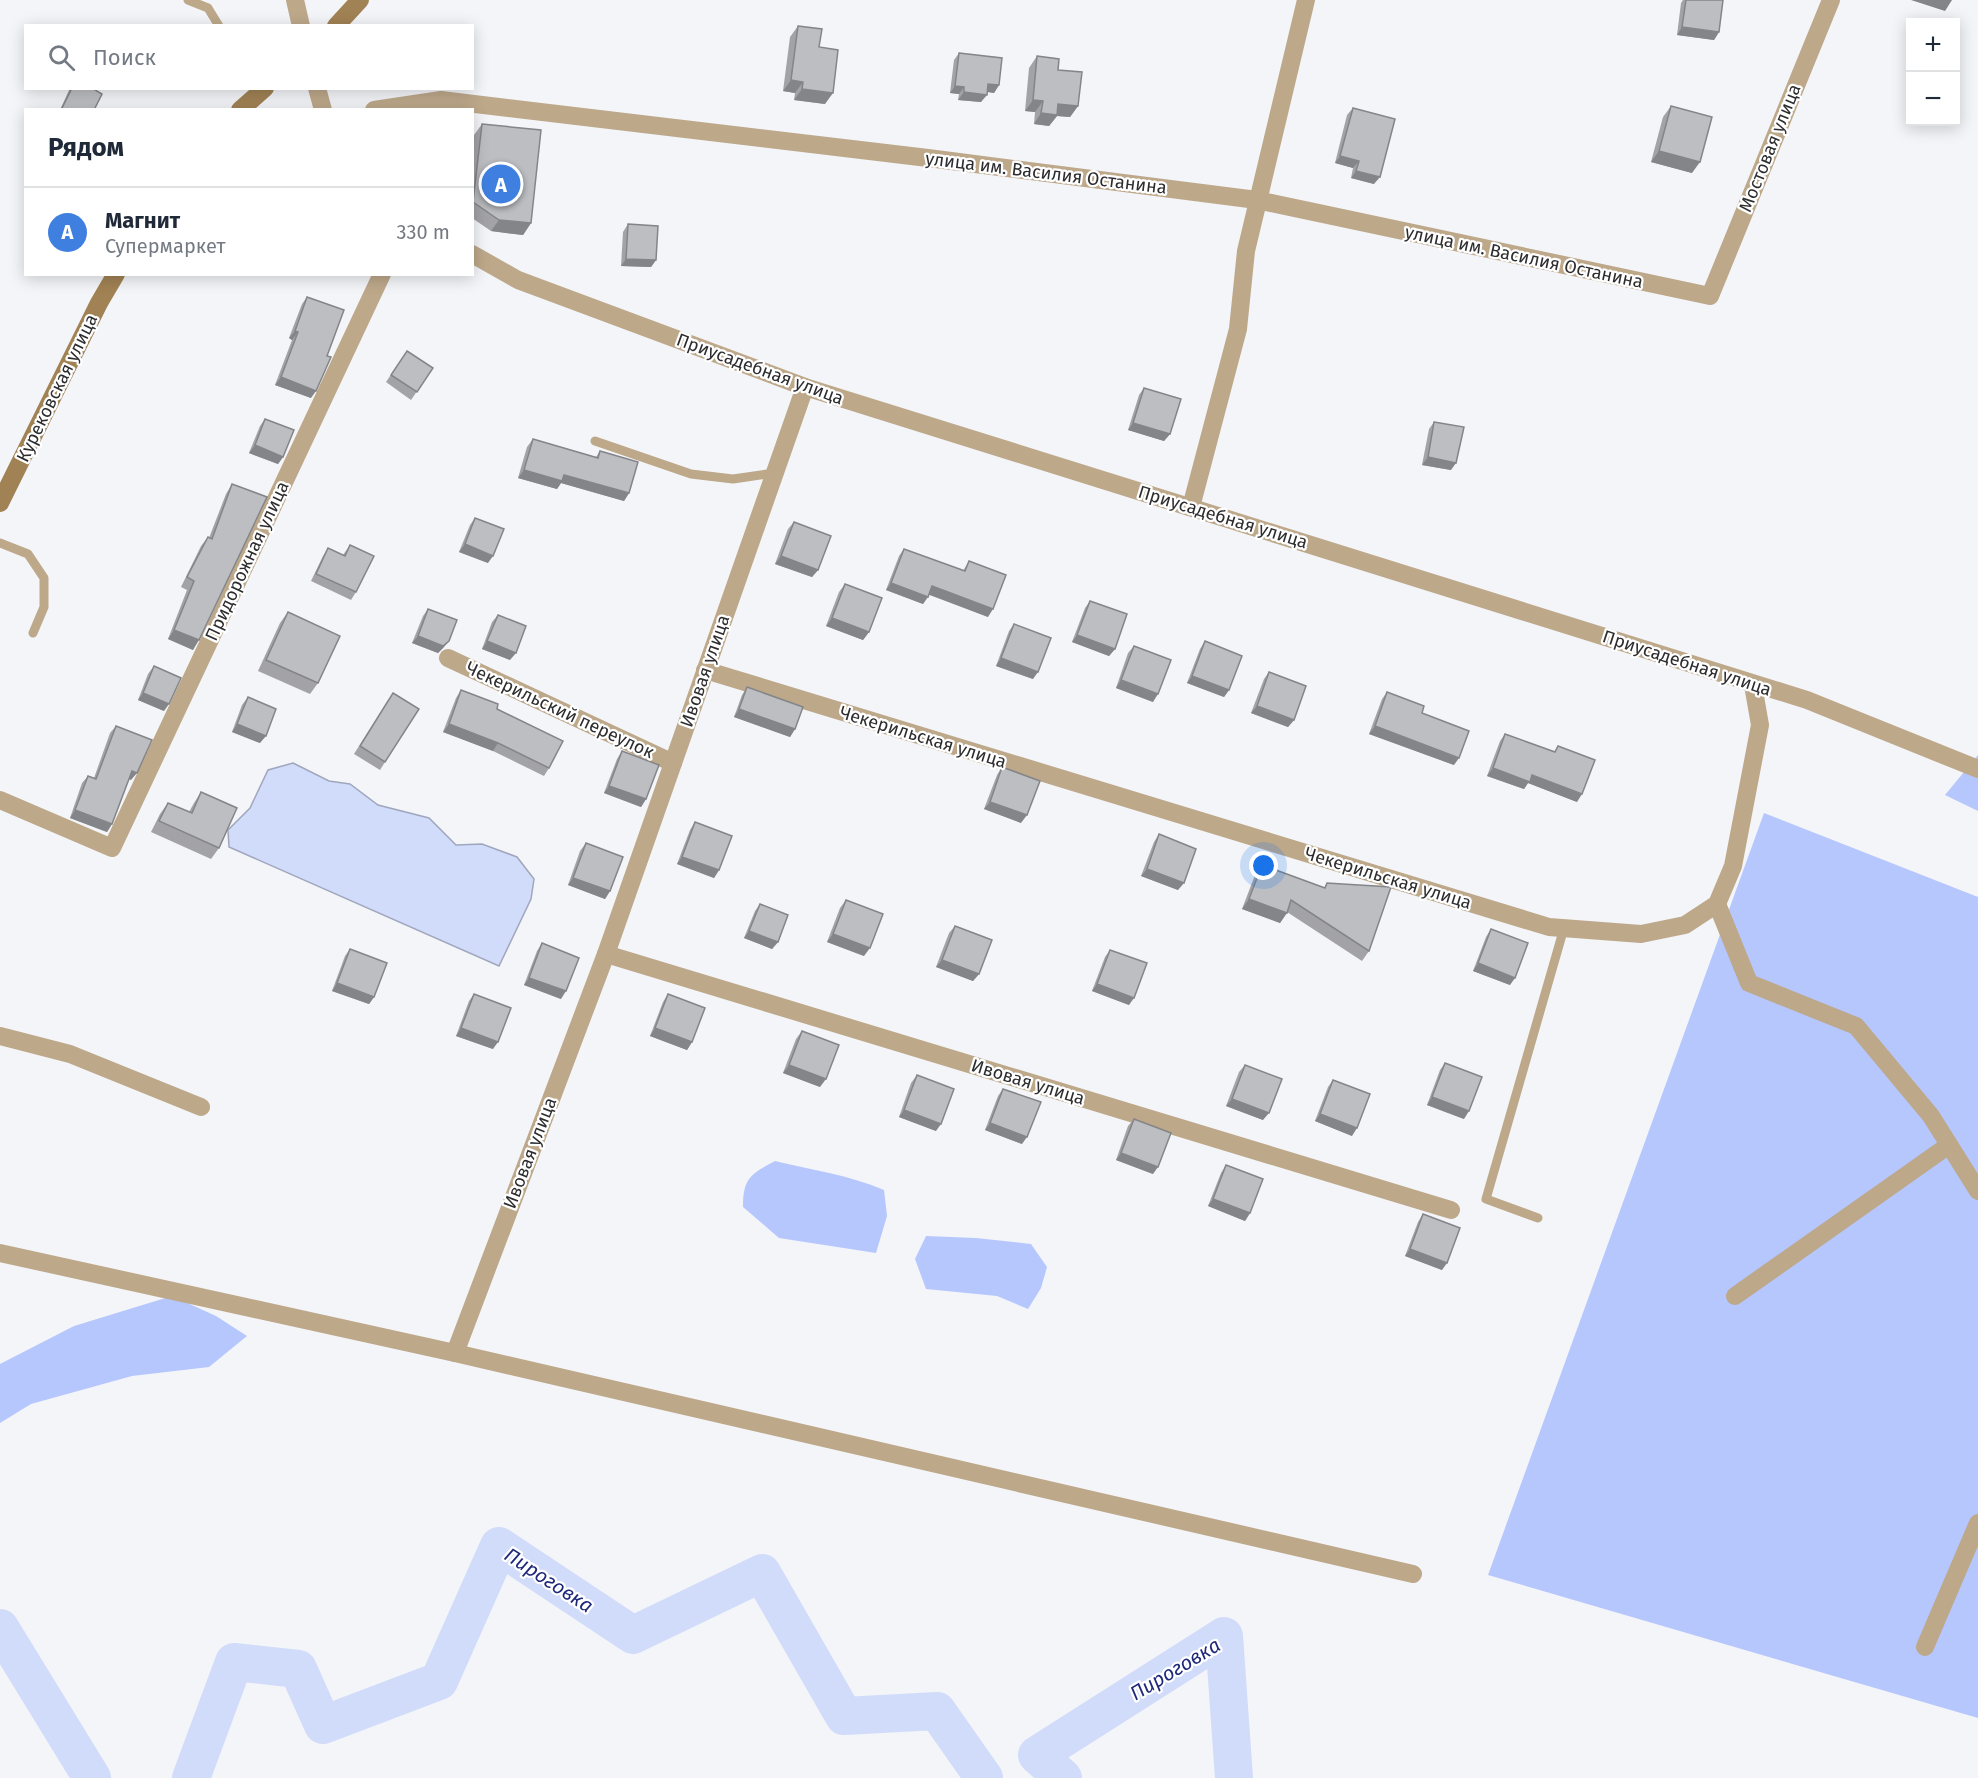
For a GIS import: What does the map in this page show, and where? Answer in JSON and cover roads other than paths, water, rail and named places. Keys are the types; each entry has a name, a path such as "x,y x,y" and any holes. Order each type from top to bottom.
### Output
{"street":[{"path":"295,0 301,24"},
{"path":"338,24 360,0"},
{"path":"1191,507 1238,329 1246,250 1306,0"},
{"name":"Мостовая улица","path":"1710,296 1831,0"},
{"path":"242,108 260,90"},
{"path":"318,90 322,108"},
{"name":"улица им. Василия Останина","path":"387,108 441,100 459,106 1257,200 1710,296"},
{"name":"Приусадебная улица","path":"474,255 518,280 805,387 1807,700 1978,769"},
{"name":"Курековская улица","path":"0,502 99,303 115,276"},
{"name":"Придорожная улица","path":"0,800 112,849 381,276"},
{"name":"Ивовая улица","path":"455,1353 606,954 805,387"},
{"name":"Чекерильский переулок","path":"447,658 673,763"},
{"name":"Чекерильская улица","path":"705,670 1550,927 1641,934 1684,925 1717,904"},
{"path":"1753,685 1760,725 1733,866 1717,904 1749,983 1856,1026 1930,1116 1978,1191"},
{"name":"Ивовая улица","path":"606,954 1451,1210"},
{"path":"0,1036 70,1054 201,1107"},
{"path":"1735,1296 1949,1145"},
{"path":"0,1252 455,1353 1413,1574"},
{"path":"1925,1647 1978,1523"}],"lane":[{"path":"189,0 208,8 218,24"},
{"path":"595,441 691,474 733,479 774,473"},
{"path":"0,543 28,554 44,578 44,607 33,633"},
{"path":"1538,1218 1486,1199 1564,928"}],"waterway":[{"name":"Пироговка","path":"191,1778 234,1662 298,1669 323,1725 439,1681 499,1546 633,1635 762,1573 844,1716 937,1711 984,1778"},
{"name":"Пироговка","path":"0,1628 92,1778"},
{"name":"Пироговка","path":"1063,1778 1037,1755 1224,1636 1234,1778"}],"place":[{"name":"Магнит","path":"501,184"}]}
